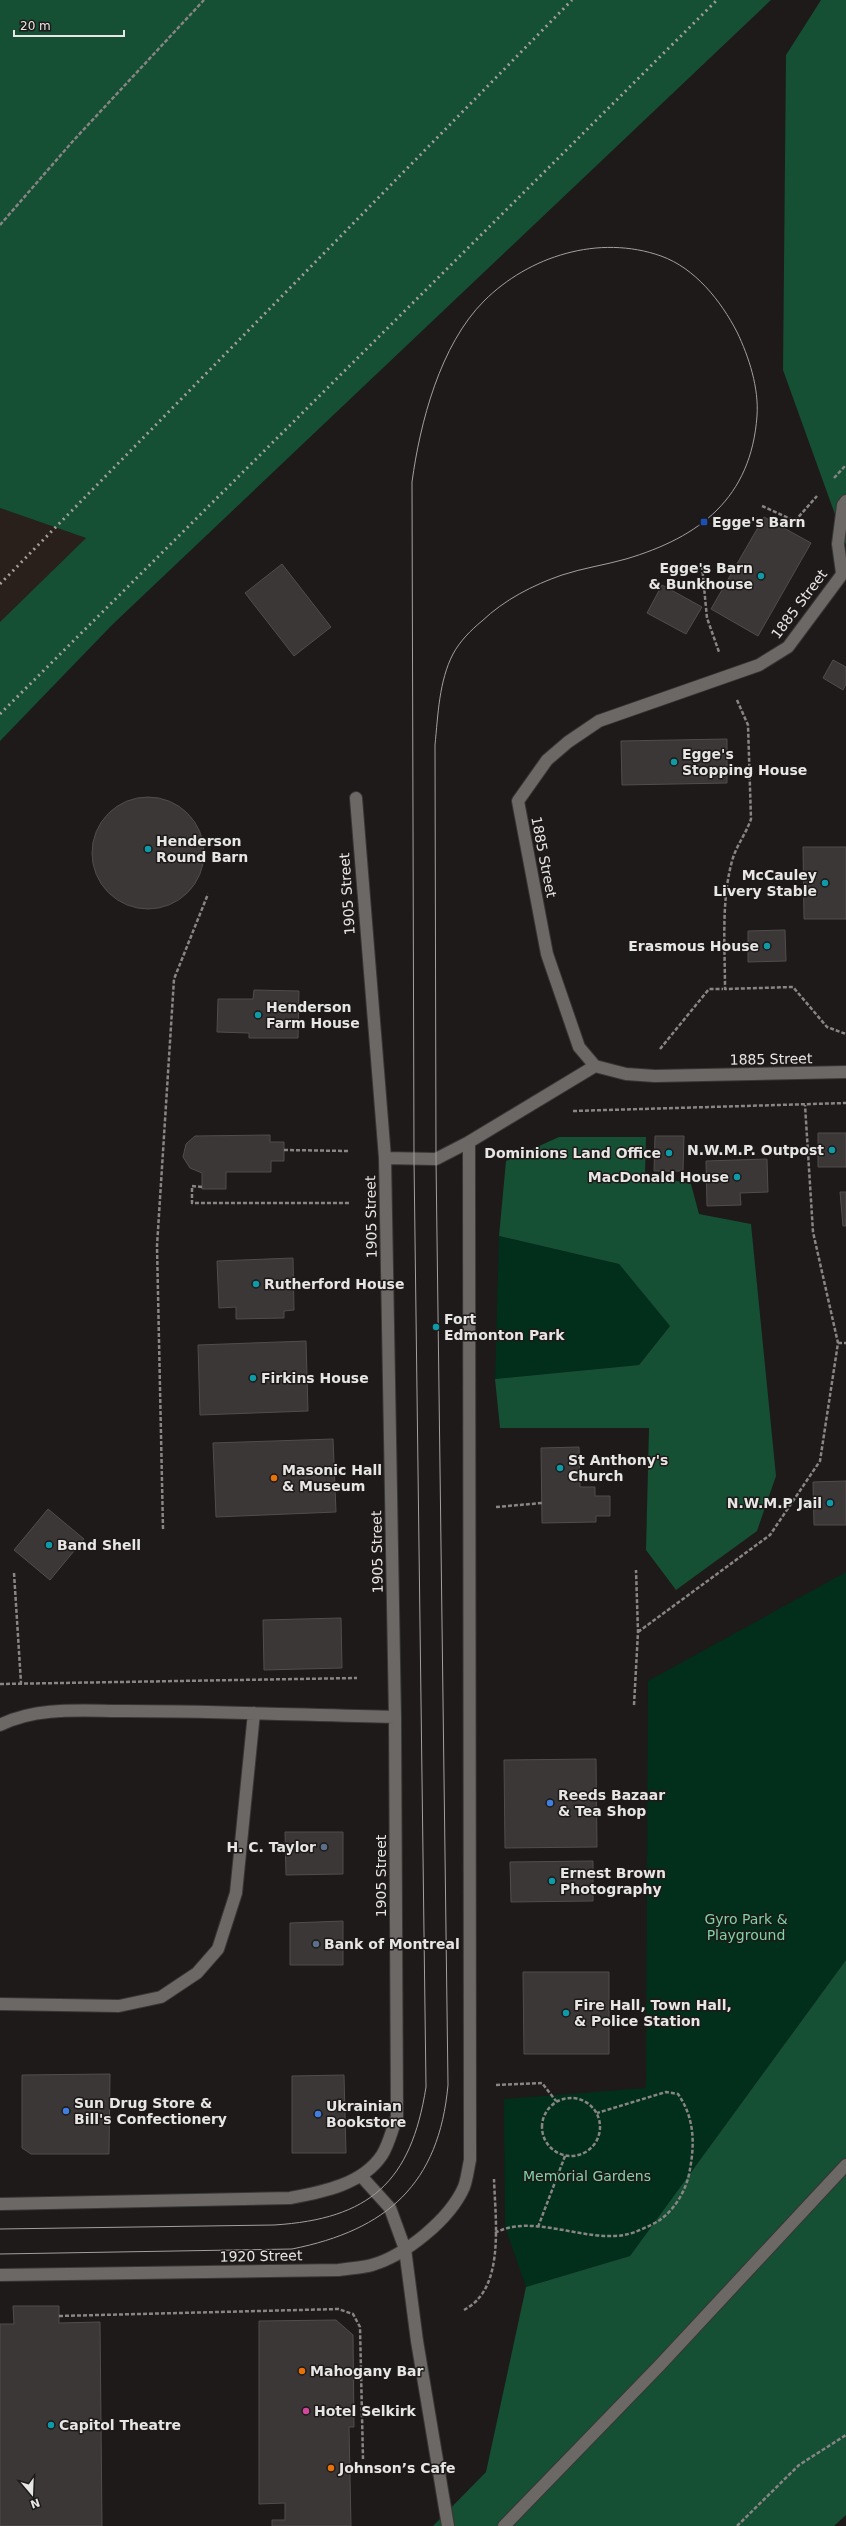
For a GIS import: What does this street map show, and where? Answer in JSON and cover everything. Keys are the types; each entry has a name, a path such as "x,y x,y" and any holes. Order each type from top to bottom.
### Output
{"street":[{"name":"1885 Street","path":"846,501 843,505 838,544 844,571 788,647 759,665 599,721 568,742 547,760 518,801 547,954 579,1047 595,1066 640,1075 846,1072"},
{"name":"1905 Street","path":"356,798 385,1158 395,1717 397,2117 383,2155 362,2177"},
{"path":"385,1158 436,1159 469,1142 595,1066"},
{"name":"1920 Street","path":"0,2275 339,2270 373,2264 405,2249 439,2221 454,2205 464,2186 470,2160 469,1142"},
{"path":"0,1725 16,1717 55,1712 254,1712 395,1717"},
{"path":"0,2004 119,2006 161,1997 197,1974 218,1949 236,1894 254,1712"},
{"path":"504,2526 660,2365 846,2165"},
{"path":"0,2204 290,2198 315,2194 362,2177 390,2208 405,2249 417,2341 448,2526"}],"path":[{"path":"0,225 73,141 204,0"},
{"path":"831,482 846,465"},
{"path":"762,506 795,521 820,493"},
{"path":"702,566 707,618 728,677 748,725 751,819 747,833 732,858 724,892 725,989 793,986 827,1027 846,1034"},
{"path":"163,1529 157,1246 174,979 208,894"},
{"path":"640,1075 709,989 723,989"},
{"path":"568,1111 846,1104"},
{"path":"638,1632 770,1535 820,1461 838,1343 813,1232 805,1105"},
{"path":"284,1150 350,1151"},
{"path":"202,1187 192,1186 192,1203 350,1202"},
{"path":"838,1343 846,1343"},
{"path":"489,1508 542,1503"},
{"path":"634,1705 638,1632 636,1570"},
{"path":"14,1574 21,1683"},
{"path":"0,1684 357,1678"},
{"path":"494,2093 493,2085 542,2083 556,2101"},
{"path":"495,2234 506,2227 538,2227 623,2235 653,2224 668,2214 680,2199 689,2174 693,2154 693,2130 687,2107 678,2094 666,2092 597,2113"},
{"path":"564,2098 583,2100 597,2113 600,2131 591,2149 584,2154 564,2156 548,2146 541,2126 548,2108 556,2101 564,2098"},
{"path":"538,2227 564,2156"},
{"path":"464,2310 479,2298 491,2273 495,2234 494,2171"},
{"path":"59,2316 338,2309 353,2314 360,2327 362,2459"},
{"path":"737,2526 799,2465 846,2435"}],"shaded area":[{"path":"0,508 86,538 0,622"}],"green space":[{"path":"0,0 771,0 112,625 0,741 0,622 86,538 0,508"},
{"path":"821,0 846,0 846,545 783,370 786,55"},
{"path":"559,1137 646,1137 645,1174 691,1184 699,1214 751,1224 776,1476 757,1531 676,1590 646,1550 649,1428 500,1428 495,1379 639,1365 670,1326 619,1264 499,1236 506,1161"},
{"path":"499,1236 619,1264 670,1326 639,1365 495,1379"},
{"name":"Gyro Park & Playground","path":"846,1572 846,1960 630,2256 526,2287 505,2227 504,2099 646,2088 648,1681"},
{"path":"846,1960 846,2515 834,2526 433,2526 486,2472 526,2287 630,2256"}],"building":[{"name":"Egge's Barn & Bunkhouse","path":"764,517 811,543 758,636 711,609"},
{"path":"282,564 331,627 294,656 245,593"},
{"path":"662,585 702,607 686,634 647,613"},
{"path":"833,660 846,667 846,684 843,690 823,678"},
{"name":"Egge's Stopping House","path":"727,739 727,783 622,785 621,741"},
{"name":"Henderson Round Barn","path":"148,797 169,801 188,813 200,832 204,853 200,874 188,893 169,905 148,909 127,905 108,893 96,874 92,853 96,832 108,813 127,801"},
{"name":"McCauley Livery Stable","path":"803,847 846,847 846,919 804,919"},
{"name":"Erasmous House","path":"785,930 786,961 748,962 748,931"},
{"name":"Henderson Farm House","path":"254,990 299,991 298,1038 249,1038 249,1033 217,1032 218,999 253,999"},
{"name":"N.W.M.P. Outpost","path":"818,1133 846,1133 846,1167 818,1167"},
{"path":"270,1135 270,1142 284,1142 284,1161 271,1161 271,1172 226,1172 226,1189 202,1189 202,1173 190,1168 183,1157 186,1144 195,1136"},
{"name":"Dominions Land Office","path":"655,1136 684,1136 683,1171 654,1171"},
{"name":"MacDonald House","path":"767,1159 768,1192 740,1193 741,1205 707,1206 706,1161"},
{"path":"840,1192 846,1192 846,1226 843,1226"},
{"name":"Rutherford House","path":"293,1258 294,1310 284,1311 284,1318 236,1319 236,1307 219,1308 217,1261"},
{"name":"Firkins House","path":"306,1341 308,1411 200,1415 198,1345"},
{"name":"Masonic Hall & Museum","path":"333,1439 336,1512 216,1517 213,1443"},
{"name":"St Anthony's Church","path":"579,1447 580,1487 595,1487 595,1496 610,1496 610,1516 596,1516 596,1522 542,1523 541,1448"},
{"name":"N.W.M.P Jail","path":"846,1481 846,1525 814,1525 813,1482"},
{"name":"Band Shell","path":"48,1509 84,1539 50,1580 14,1550"},
{"path":"341,1618 342,1668 264,1670 263,1620"},
{"name":"Reeds Bazaar & Tea Shop","path":"596,1759 597,1847 505,1848 504,1760"},
{"path":"285,1832 343,1832 343,1874 286,1875"},
{"name":"Ernest Brown Photography","path":"593,1861 593,1901 511,1902 510,1862"},
{"name":"Bank of Montreal","path":"343,1921 343,1965 290,1965 290,1923"},
{"name":"Fire Hall, Town Hall, & Police Station","path":"523,1972 609,1972 609,2054 524,2054"},
{"name":"Sun Drug Store & Bill's Confectionery","path":"110,2074 109,2154 31,2154 22,2148 22,2075"},
{"name":"Ukrainian Bookstore","path":"344,2075 346,2153 292,2153 292,2076"},
{"name":"Capitol Theatre","path":"13,2306 59,2306 59,2323 100,2322 102,2526 0,2526 0,2324 14,2324"},
{"name":"Hotel Selkirk","path":"336,2320 353,2335 354,2427 349,2427 351,2526 272,2526 272,2520 285,2520 285,2503 259,2504 259,2321"}],"tram line":[{"path":"0,2229 274,2225 307,2221 336,2214 360,2204 380,2189 397,2171 409,2148 419,2120 426,2087 414,1160 412,482 420,435 434,386 455,340 469,319 484,301 502,285 522,272 543,261 566,253 614,247 637,250 661,256 673,261 696,277 715,297 731,320 745,352 755,384 757,416 753,445 744,470 732,491 717,510 698,526 677,539 653,550 626,559 578,570 551,579 519,594 491,613 466,636 453,654 445,675 438,710 435,745 436,1159 448,2085 443,2120 433,2150 420,2175 402,2197 381,2215 355,2229 326,2241 292,2249 0,2254"}],"railway":[{"path":"0,584 572,0"},
{"path":"0,714 717,0"}],"place":[{"name":"Egge's Barn","path":"704,522"},
{"name":"Egge's Barn & Bunkhouse","path":"761,576"},
{"name":"Egge's Stopping House","path":"674,762"},
{"name":"Henderson Round Barn","path":"148,849"},
{"name":"McCauley Livery Stable","path":"825,883"},
{"name":"Erasmous House","path":"767,946"},
{"name":"Henderson Farm House","path":"258,1015"},
{"name":"N.W.M.P. Outpost","path":"832,1150"},
{"name":"Dominions Land Office","path":"669,1153"},
{"name":"MacDonald House","path":"737,1177"},
{"name":"Rutherford House","path":"256,1284"},
{"name":"Fort Edmonton Park","path":"436,1327"},
{"name":"Firkins House","path":"253,1378"},
{"name":"St Anthony's Church","path":"560,1468"},
{"name":"Masonic Hall & Museum","path":"274,1478"},
{"name":"N.W.M.P Jail","path":"830,1503"},
{"name":"Band Shell","path":"49,1545"},
{"name":"Reeds Bazaar & Tea Shop","path":"550,1803"},
{"name":"H. C. Taylor","path":"324,1847"},
{"name":"Ernest Brown Photography","path":"552,1881"},
{"name":"Bank of Montreal","path":"316,1944"},
{"name":"Fire Hall, Town Hall, & Police Station","path":"566,2013"},
{"name":"Sun Drug Store & Bill's Confectionery","path":"66,2111"},
{"name":"Ukrainian Bookstore","path":"318,2114"},
{"name":"Mahogany Bar","path":"302,2371"},
{"name":"Hotel Selkirk","path":"306,2411"},
{"name":"Capitol Theatre","path":"51,2425"},
{"name":"Johnson’s Cafe","path":"331,2468"}],"park label":[{"name":"Memorial Gardens","path":"587,2176"}]}
